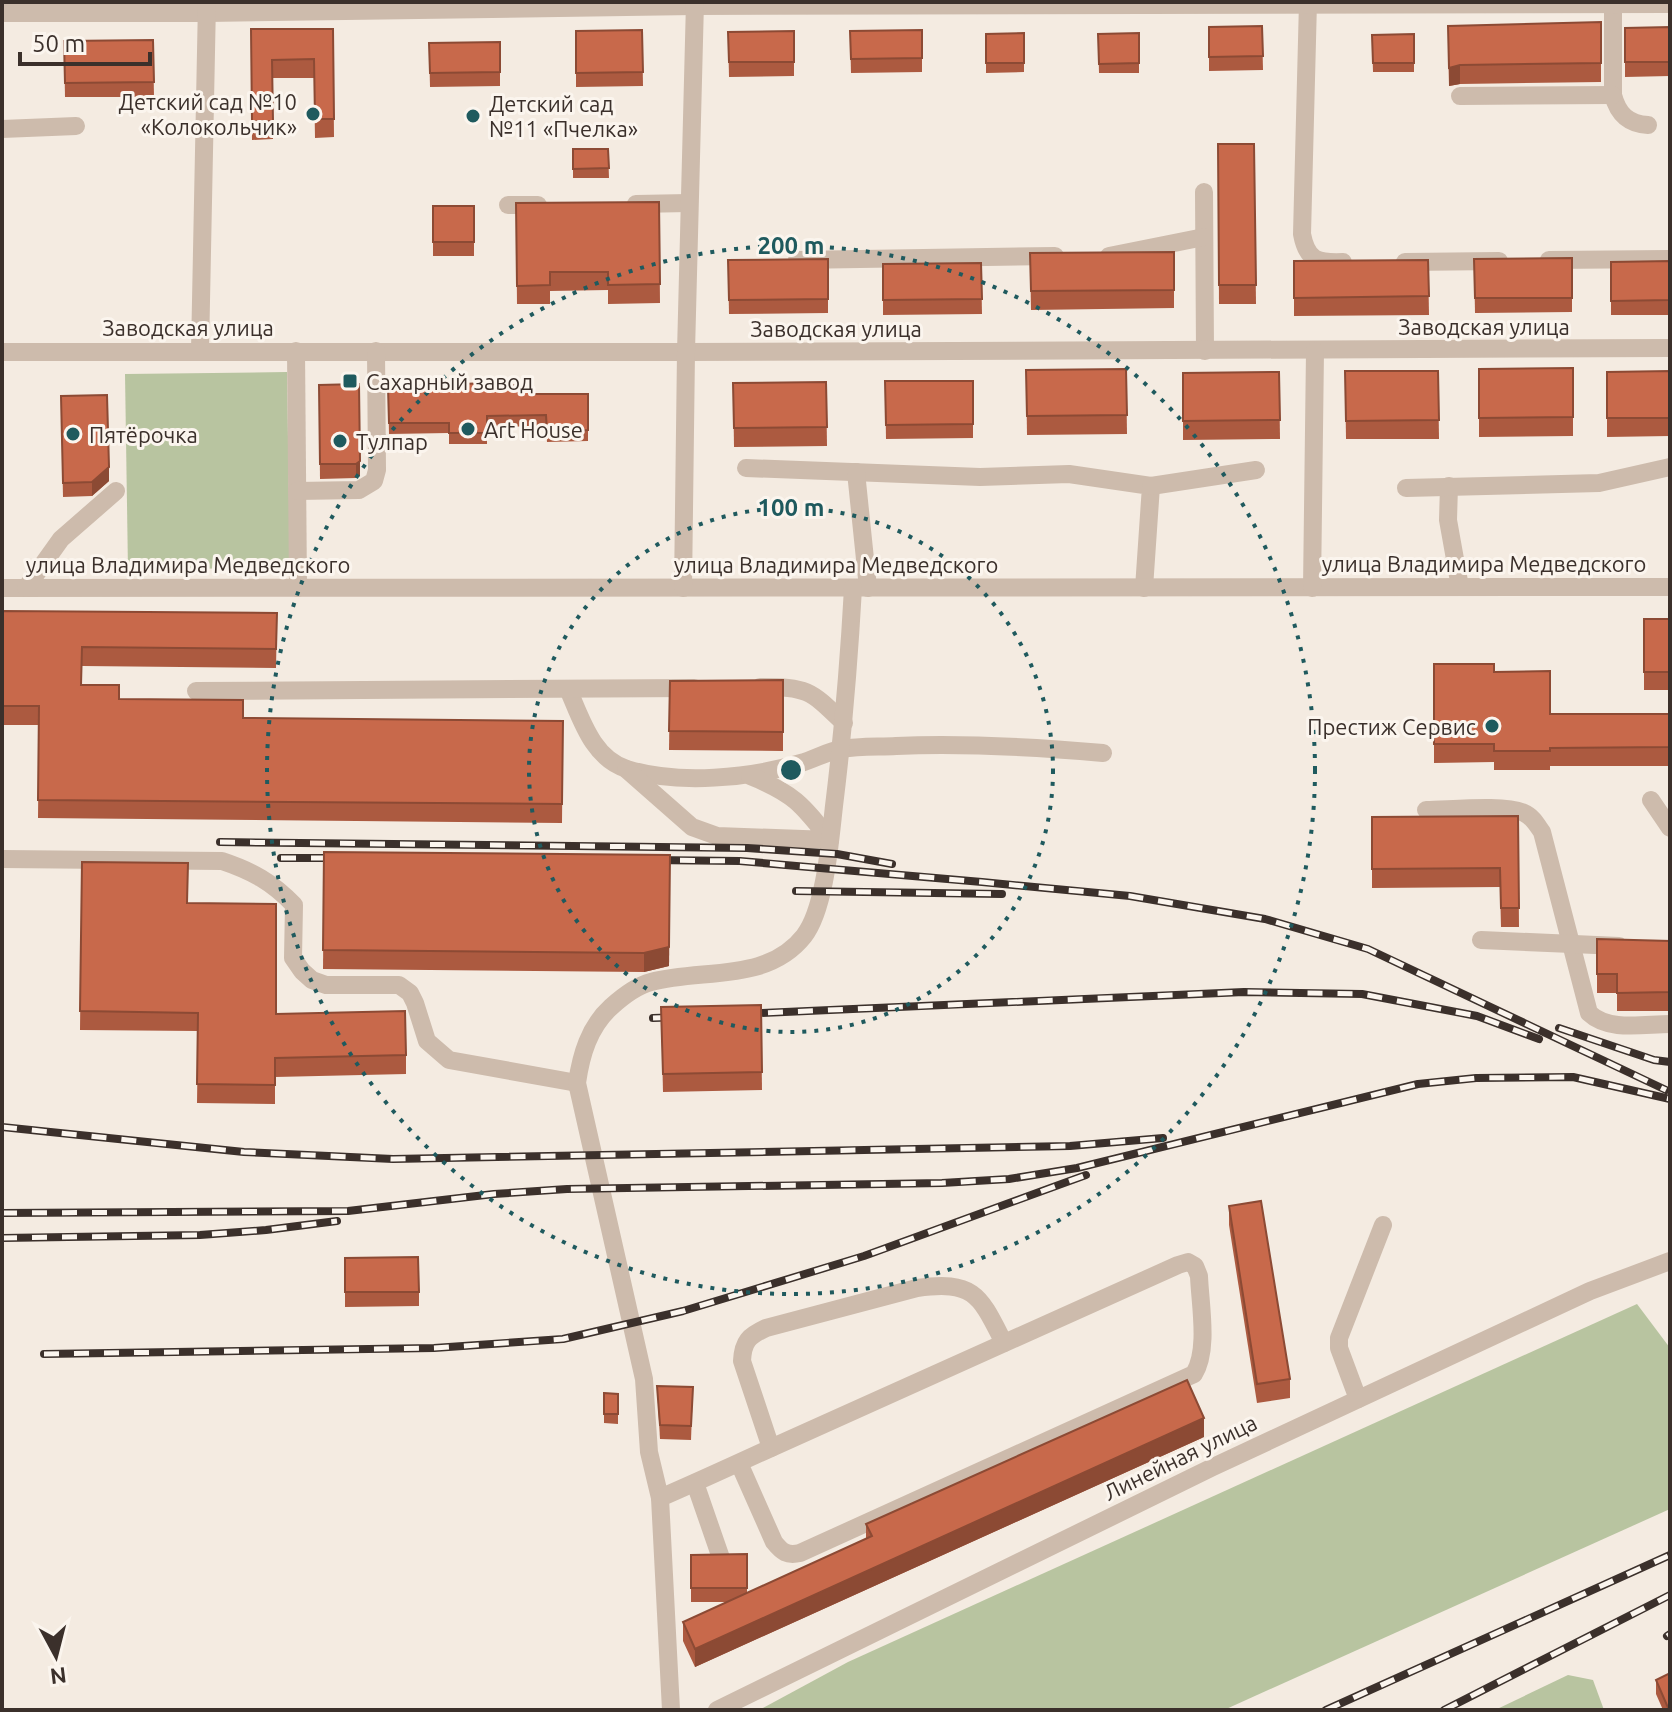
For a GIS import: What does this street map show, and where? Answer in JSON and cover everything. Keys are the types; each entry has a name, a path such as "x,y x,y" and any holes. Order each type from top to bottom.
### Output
{"street":[{"path":"1308,3 1302,234 1305,248 1313,258 1324,262 1355,262"},
{"path":"683,588 694,4"},
{"path":"2,13 694,4 1670,4"},
{"path":"1613,4 1613,95 1622,115 1629,121 1648,125"},
{"path":"200,351 207,8"},
{"path":"1460,96 1613,95"},
{"path":"2,129 76,126"},
{"path":"1204,192 1205,351"},
{"path":"614,204 689,203"},
{"path":"508,205 553,205"},
{"path":"1095,256 1204,237"},
{"path":"783,260 1068,256"},
{"path":"1387,262 1670,259"},
{"name":"Заводская улица","path":"2,352 1670,348"},
{"path":"296,351 298,588"},
{"path":"297,491 359,490 374,481 377,470 376,351"},
{"path":"1312,588 1315,351"},
{"path":"1406,488 1599,483 1670,467"},
{"path":"746,468 980,477 1069,474 1151,486 1256,470"},
{"path":"671,1710 660,1498 649,1452 644,1379 577,1083 580,1062 588,1037 604,1014 625,994 650,982 755,968 776,961 793,949 807,933 815,916 830,840 860,588 856,472"},
{"path":"1144,588 1151,486"},
{"path":"1449,486 1448,520 1460,587"},
{"path":"26,588 61,539 116,491"},
{"name":"улица Владимира Медведского","path":"2,588 1670,587"},
{"path":"568,689 593,743 692,827 717,836 830,840"},
{"path":"196,691 804,689 844,723"},
{"path":"626,769 701,778 747,775 804,763 841,749 962,744 1103,753"},
{"path":"747,775 780,788 804,807 830,840"},
{"path":"1651,800 1670,828"},
{"path":"1426,810 1506,809 1524,813 1535,821 1542,832 1589,1013 1597,1021 1609,1025 1670,1024"},
{"path":"2,859 222,861 255,872 277,887 294,905 293,958 312,980 326,985 399,985 410,993 415,1003 427,1041 449,1060 577,1083"},
{"path":"1481,940 1641,947"},
{"path":"1358,1399 1339,1348 1341,1330 1383,1225"},
{"name":"Линейная улица","path":"717,1710 1213,1467 1590,1291 1670,1261"},
{"path":"660,1498 1178,1265 1188,1262 1195,1266 1199,1276 1202,1351 1194,1374 800,1553 792,1555 782,1552 774,1542 739,1463"},
{"path":"771,1448 742,1361 742,1347 750,1335 917,1288 941,1285 965,1290 983,1301 1004,1343"},
{"path":"695,1483 721,1558"}],"green space":[{"path":"287,372 290,567 128,570 125,374"},
{"path":"1637,1304 1670,1348 1670,1509 1224,1710 759,1710 848,1662"},
{"path":"1568,1675 1593,1680 1604,1710 1495,1710"}],"building":[{"path":"1601,22 1601,63 1460,65 1449,68 1448,26"},
{"path":"1262,26 1263,56 1209,57 1209,27"},
{"path":"1670,27 1670,62 1625,62 1625,28"},
{"path":"251,29 333,29 334,119 315,119 314,59 272,60 273,121 252,121"},
{"path":"642,30 643,72 576,73 576,31"},
{"path":"922,30 922,58 851,59 850,31"},
{"path":"794,31 794,62 729,62 728,32"},
{"path":"1024,33 1024,63 986,63 986,34"},
{"path":"1139,33 1139,63 1099,64 1098,34"},
{"path":"1414,34 1414,63 1373,63 1372,35"},
{"path":"153,40 154,82 65,83 64,41"},
{"path":"500,42 500,72 430,73 429,43"},
{"path":"1218,144 1254,144 1256,285 1219,285"},
{"path":"573,149 608,149 609,168 573,169"},
{"path":"659,202 660,284 608,285 608,272 550,272 550,285 517,286 516,203"},
{"path":"433,206 474,206 474,242 433,242"},
{"path":"1174,252 1174,290 1031,291 1030,253"},
{"path":"1572,258 1572,298 1475,298 1474,259"},
{"path":"828,259 828,299 729,300 728,260"},
{"path":"1428,260 1429,296 1294,298 1294,261"},
{"path":"1670,261 1670,300 1611,301 1611,262"},
{"path":"981,263 982,299 883,300 883,264"},
{"path":"1573,368 1573,417 1479,418 1479,369"},
{"path":"1126,369 1127,415 1027,416 1026,370"},
{"path":"1345,371 1438,371 1439,420 1346,421"},
{"path":"1670,371 1670,418 1607,418 1607,372"},
{"path":"1279,372 1280,420 1183,421 1183,373"},
{"path":"885,381 973,381 973,424 886,425"},
{"path":"826,382 827,427 734,428 733,383"},
{"path":"486,383 486,386 529,385 529,394 588,394 588,430 547,431 546,415 487,416 487,433 449,433 449,423 389,423 388,387"},
{"name":"Тулпар","path":"359,384 360,461 356,464 320,464 319,385"},
{"path":"107,395 109,467 92,482 63,483 61,396"},
{"path":"2,611 277,613 276,649 82,647 81,685 119,685 119,699 243,700 243,718 563,721 562,804 38,800 39,706 2,706"},
{"path":"1644,619 1670,619 1670,672 1644,672"},
{"path":"1434,664 1494,664 1494,672 1550,671 1550,714 1670,714 1670,747 1494,751 1494,744 1434,744"},
{"path":"783,680 783,732 669,731 670,681"},
{"path":"1518,816 1519,908 1501,908 1500,868 1372,869 1372,817"},
{"path":"324,852 670,855 669,947 644,953 323,950"},
{"path":"82,862 188,863 187,903 276,904 276,1014 405,1011 406,1055 275,1058 275,1085 197,1084 198,1013 80,1011"},
{"path":"1597,939 1670,941 1670,992 1617,993 1617,974 1597,974"},
{"path":"761,1005 762,1072 663,1074 661,1007"},
{"path":"1261,1201 1290,1379 1257,1384 1229,1206"},
{"path":"418,1257 419,1292 345,1292 345,1258"},
{"path":"1187,1380 1204,1418 695,1649 683,1622 872,1536 866,1524"},
{"path":"657,1386 693,1387 691,1426 660,1425"},
{"path":"604,1393 618,1394 618,1414 604,1414"},
{"path":"747,1554 747,1588 691,1588 691,1555"},
{"path":"1670,1673 1670,1710 1669,1710 1656,1680"}],"railway":[{"path":"220,842 747,848 837,854 892,864"},
{"path":"281,858 346,858"},
{"path":"650,860 740,861 1130,896 1265,919 1368,949 1666,1090"},
{"path":"796,891 1002,894"},
{"path":"738,1014 1244,992 1362,994 1477,1016 1539,1039"},
{"path":"653,1018 682,1017"},
{"path":"1559,1028 1654,1060 1670,1062"},
{"path":"2,1213 348,1211 567,1189 942,1183 1009,1179 1077,1168 1418,1084 1476,1078 1573,1077 1670,1099"},
{"path":"2,1127 244,1152 393,1159 1070,1146 1163,1138"},
{"path":"44,1354 434,1348 563,1339 683,1311 864,1256 1086,1175"},
{"path":"2,1238 200,1235 337,1221"},
{"path":"1326,1710 1670,1555"},
{"path":"1444,1710 1670,1595"}],"place":[{"name":"Детский сад №10 «Колокольчик»","path":"313,114"},
{"name":"Детский сад №11 «Пчелка»","path":"473,116"},
{"name":"Сахарный завод","path":"350,381"},
{"name":"Art House","path":"468,429"},
{"name":"Пятёрочка","path":"73,434"},
{"name":"Тулпар","path":"340,441"},
{"name":"Престиж Сервис","path":"1492,726"}]}
